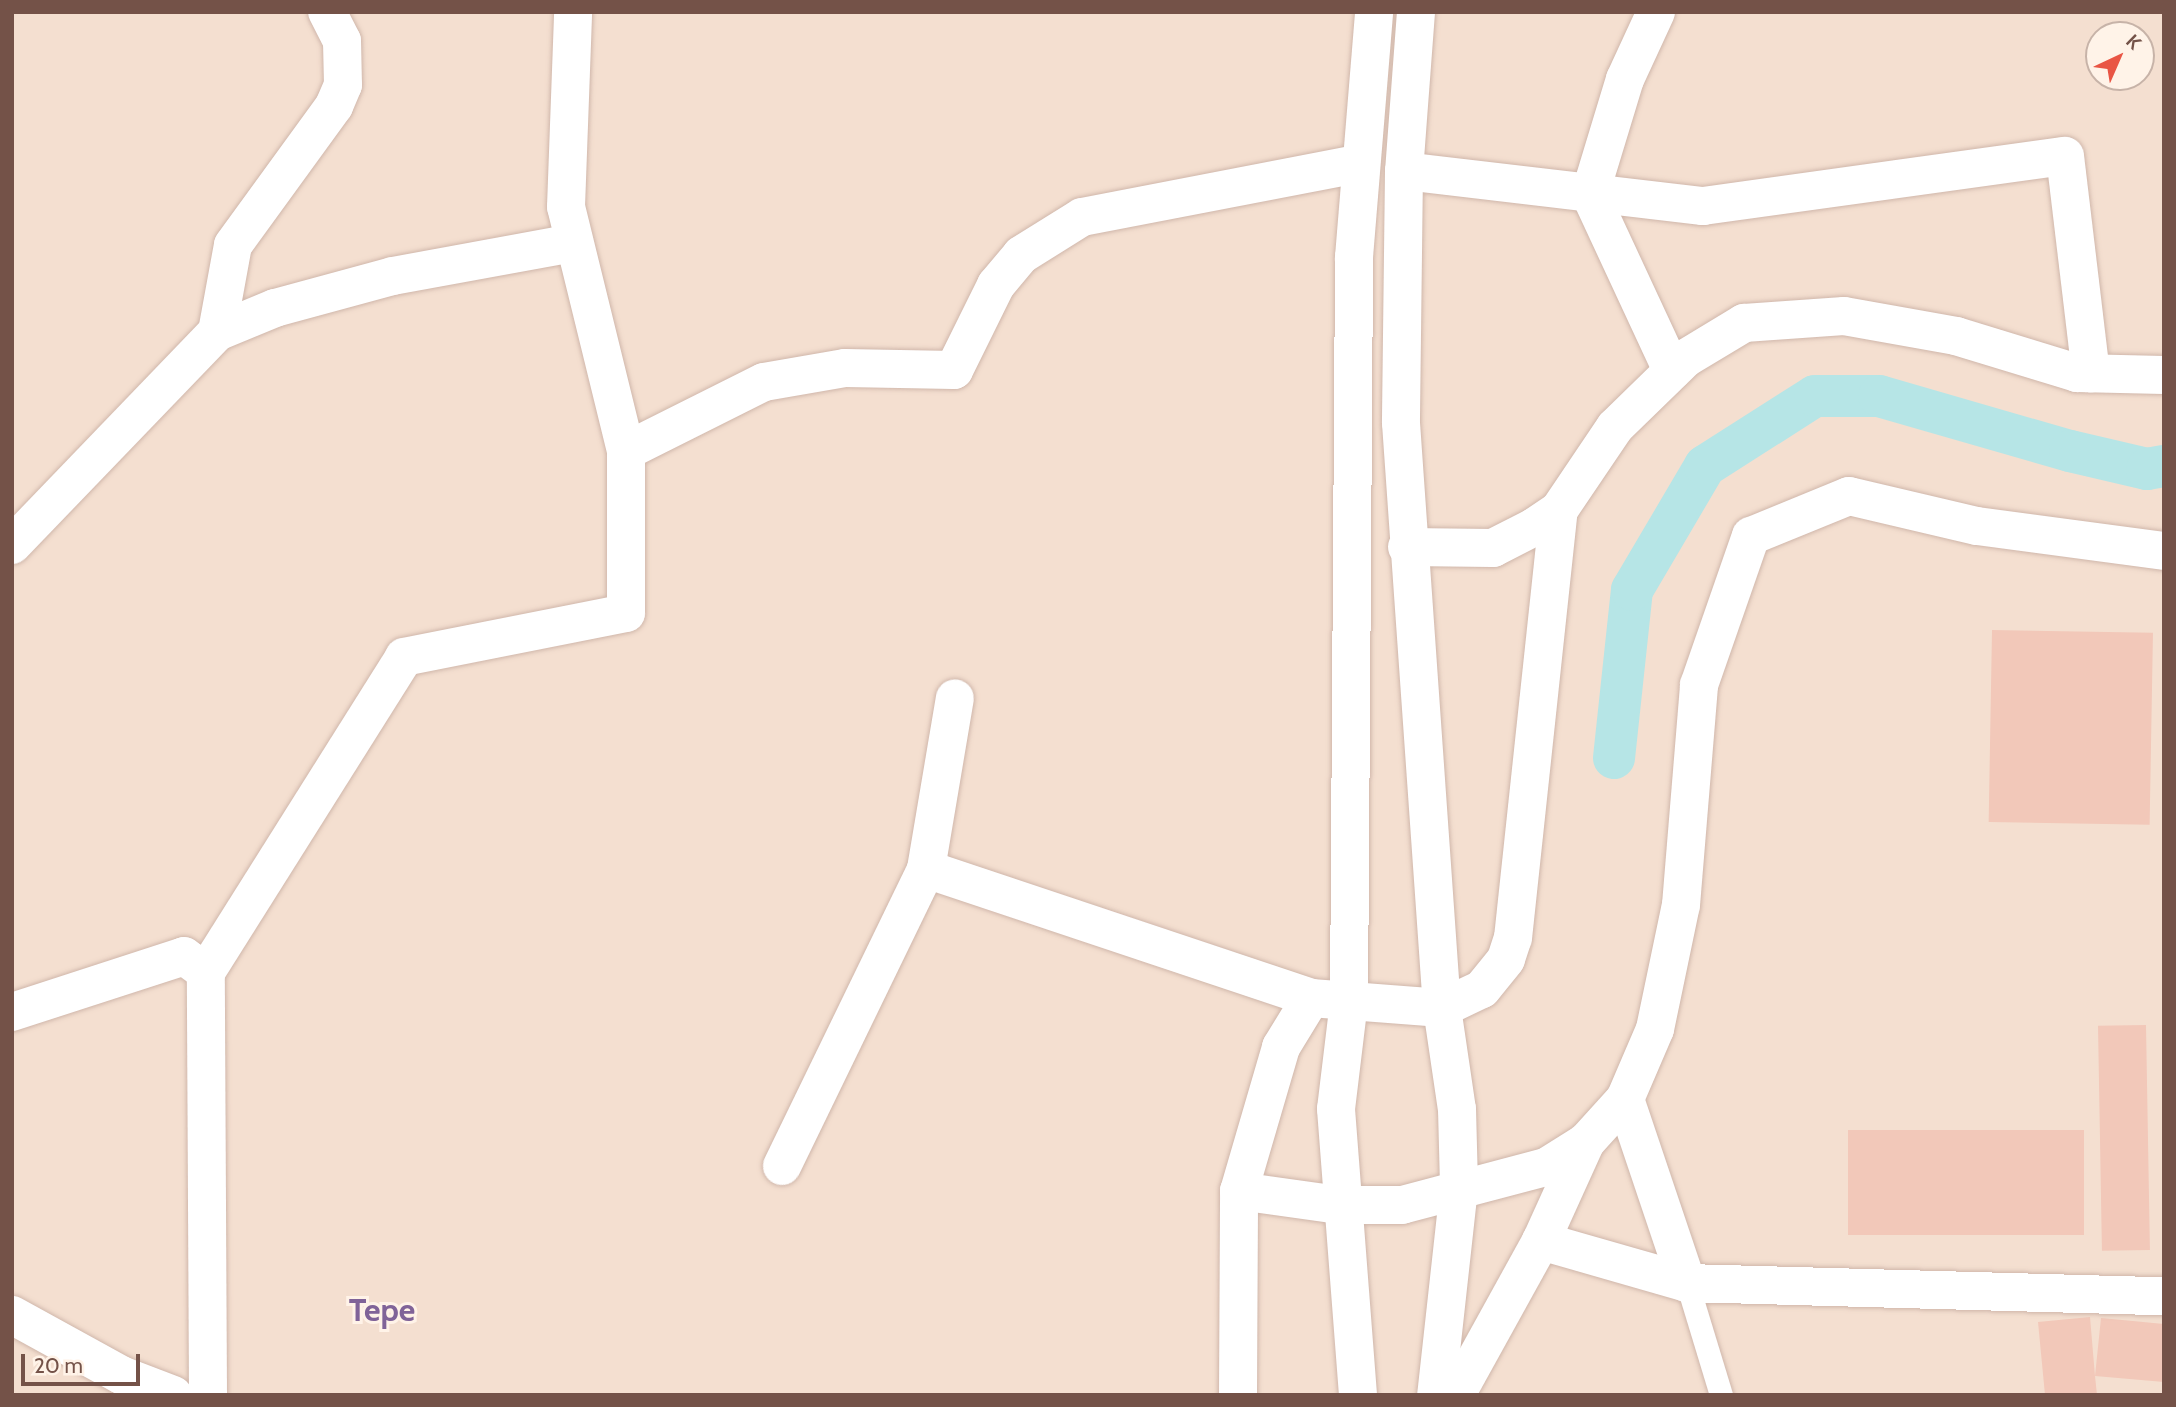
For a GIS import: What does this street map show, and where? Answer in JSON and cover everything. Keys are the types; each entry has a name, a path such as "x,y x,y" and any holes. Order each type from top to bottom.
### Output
{"street":[{"path":"217,332 233,245 334,106 343,85 342,41 327,12"},
{"path":"208,1395 206,972 404,657 626,613 626,451 572,243 566,207 573,12"},
{"path":"1358,1395 1339,1205 1336,1109 1349,1001 1351,350 1358,164 1374,12"},
{"path":"1416,12 1404,171 1401,409 1407,547 1442,1008 1457,1109 1459,1188 1436,1395"},
{"path":"1656,12 1625,79 1590,194 1672,372"},
{"path":"1404,171 1703,206 2065,156 2091,373"},
{"path":"626,451 777,379 845,368 954,370 996,285 1021,255 1082,217 1358,164"},
{"path":"12,545 217,332 275,308 393,276 572,243"},
{"path":"1407,547 1493,548 1559,510 1615,427 1672,372 1744,323 1844,316 1956,336 2091,373 2164,374"},
{"path":"1238,1191 1339,1205 1402,1205 1546,1167 1586,1142 1626,1099 1655,1029 1681,905 1699,685 1751,536 1849,496 1977,526 2164,551"},
{"path":"926,869 1311,998 1442,1008 1488,984 1513,938 1559,510"},
{"path":"782,1166 926,869 955,698"},
{"path":"12,1012 184,956 206,972"},
{"path":"1238,1395 1238,1191 1281,1047 1311,998"},
{"path":"1626,1099 1687,1283"},
{"path":"1456,1395 1541,1241 1586,1142"},
{"path":"1541,1241 1687,1283 2164,1296"},
{"path":"12,1315 121,1375 173,1395"}],"lane":[{"path":"1687,1283 1721,1395"}],"shaded area":[{"path":"12,12 2164,12 2164,1395 12,1395"}],"building":[{"path":"1992,630 2153,633 2150,825 1989,822"},
{"path":"2146,1025 2150,1250 2102,1251 2098,1026"},
{"path":"1848,1130 2084,1130 2084,1235 1848,1235"},
{"path":"2090,1317 2097,1395 2045,1395 2038,1322"},
{"path":"2101,1318 2164,1324 2164,1382 2095,1376"}],"waterway":[{"path":"1614,758 1632,590 1705,466 1815,396 1879,396 2070,451 2147,469 2164,466"}],"district":[{"name":"Tepe","path":"382,1310"}]}
